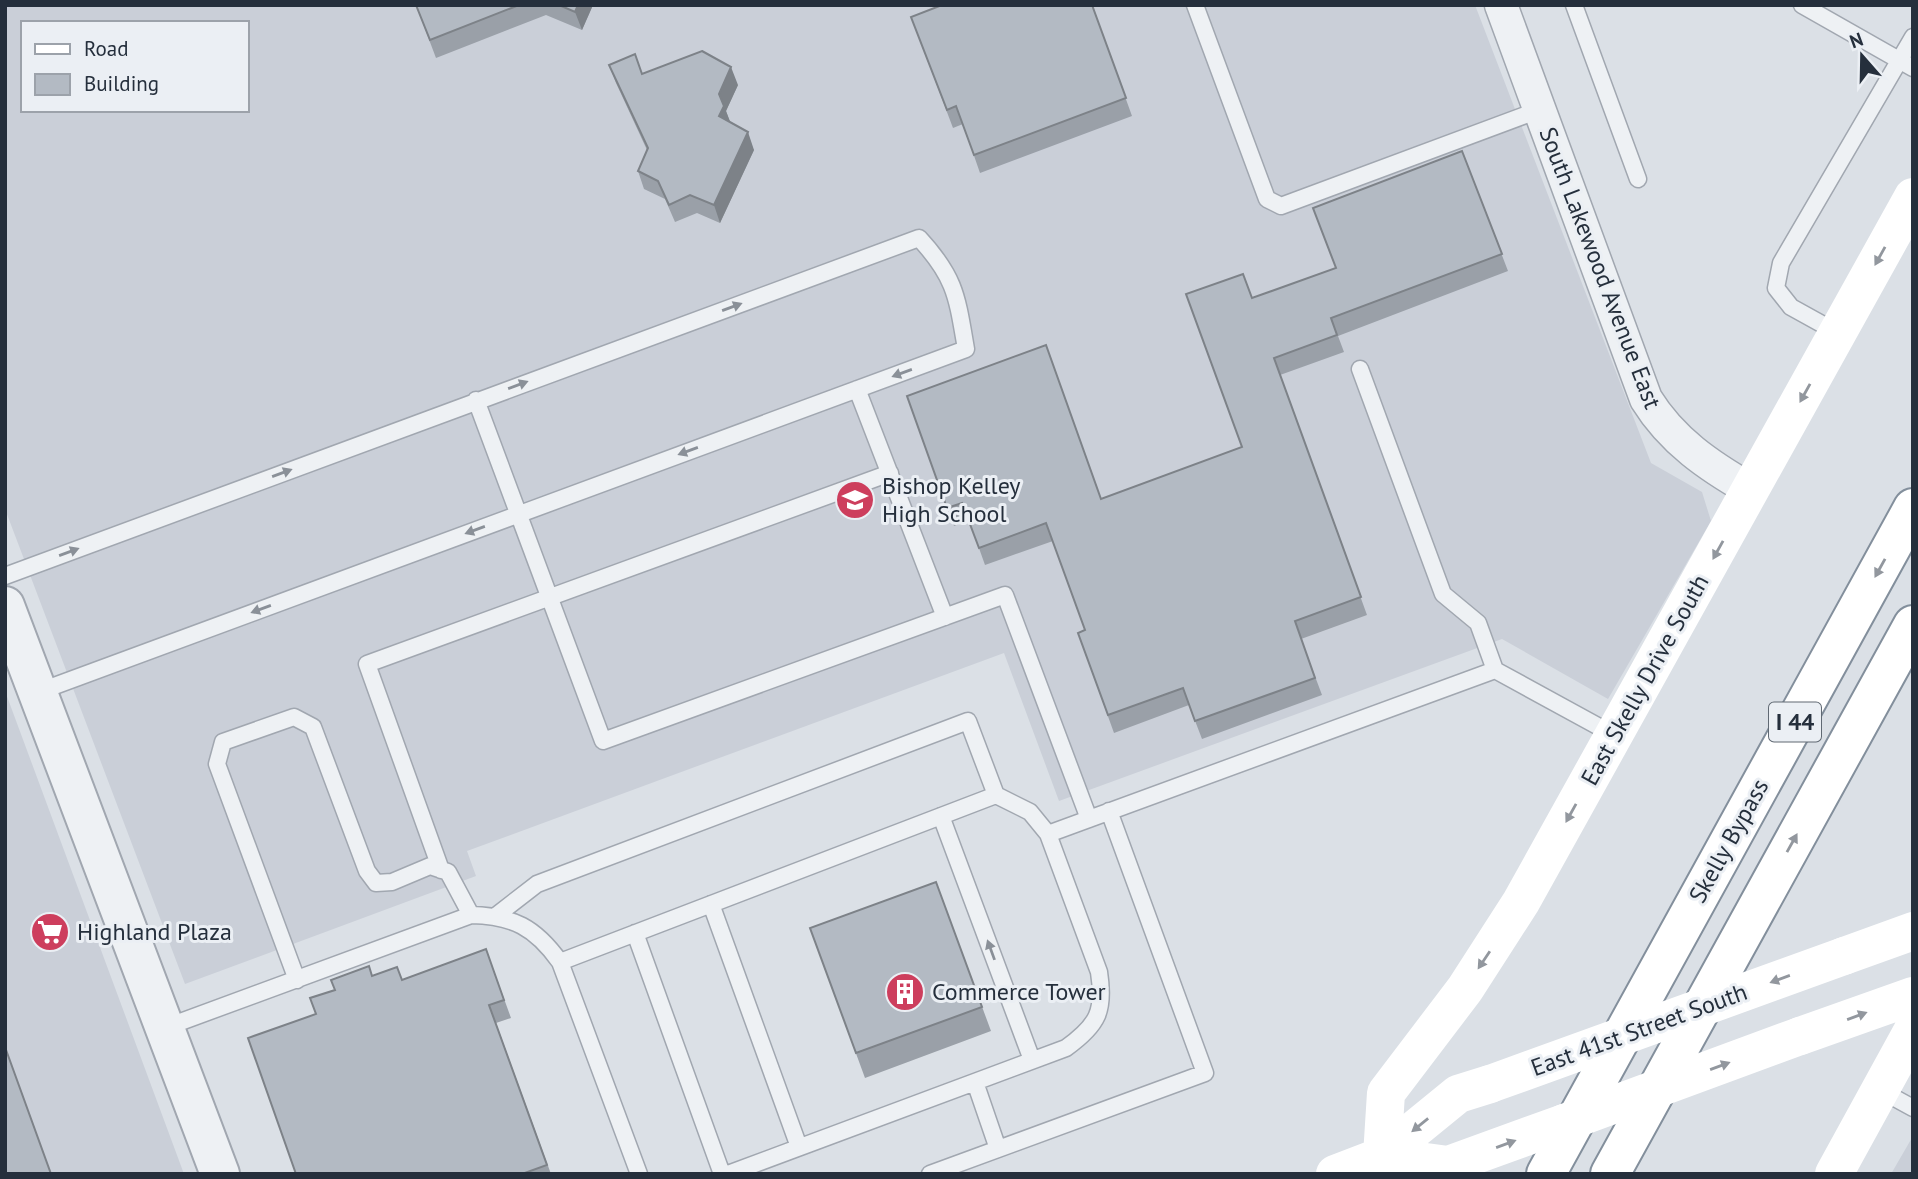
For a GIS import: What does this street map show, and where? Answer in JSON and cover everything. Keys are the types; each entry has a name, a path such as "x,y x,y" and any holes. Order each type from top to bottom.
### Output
{"main road":[{"name":"East Skelly Drive South","path":"1382,1156 1386,1093 1493,947 1913,197"},
{"name":"Skelly Bypass","path":"1546,1174 1913,508"},
{"name":"I 44","path":"1610,1174 1913,625"},
{"name":"East 41st Street South","path":"1335,1174 1382,1156 1458,1094 1913,930"},
{"name":"East 41st Street South","path":"1382,1156 1448,1165 1913,996"},
{"path":"1834,1174 1913,1030"}],"street":[{"name":"South Lakewood Avenue East","path":"1501,5 1646,399 1662,424 1707,465 1751,490"},
{"path":"6,603 220,1174"}],"lane":[{"path":"1195,5 1267,199 1281,206 1539,110"},
{"path":"1574,5 1638,179"},
{"path":"1802,5 1907,64"},
{"path":"1838,333 1791,307 1776,288 1781,263 1907,64 1913,37"},
{"path":"6,603 476,400 919,238 942,263 952,285 966,349 38,692"},
{"path":"1360,369 1443,594 1478,623 1495,670 1614,735"},
{"path":"857,389 945,617"},
{"path":"476,400 603,741 1005,595 1088,819"},
{"path":"441,870 367,664 890,473"},
{"path":"1048,834 1495,670"},
{"path":"297,979 217,764 223,741 294,716 313,727 367,871 376,883 392,882 430,866 448,872 471,915"},
{"path":"497,915 537,884 968,721 996,794 1030,812 1048,834 1099,972 1102,992 1099,1014 1087,1033 1066,1048 728,1174"},
{"path":"560,962 996,794"},
{"path":"930,1174 1205,1073 1109,811"},
{"path":"941,816 1032,1060"},
{"path":"711,904 799,1147"},
{"path":"164,1028 471,915 497,915 522,925 546,943 560,962 639,1174"},
{"path":"635,933 722,1174"},
{"path":"975,1082 998,1149"},
{"path":"1880,1090 1913,1108"}],"shaded area":[{"name":"Bishop Kelley High School","path":"5,5 1475,5 1651,463 1702,492 1711,521 1608,699 1502,639 1059,801 1004,653 467,851 476,876 185,984 5,509"},
{"name":"Highland Plaza","path":"5,691 184,1174 5,1174"},
{"path":"1913,1136 1913,1174 1891,1174"}],"building":[{"path":"416,5 519,5 430,40"},
{"path":"559,5 578,5 575,12"},
{"path":"942,5 1092,5 1126,98 974,155 956,106 947,110 911,17"},
{"path":"702,51 731,67 719,94 724,106 719,116 748,132 714,205 690,195 669,205 658,181 638,171 648,148 609,65 635,54 642,74"},
{"path":"1462,151 1502,254 1331,318 1337,335 1274,358 1361,597 1295,621 1315,678 1195,721 1183,688 1108,715 1078,633 1085,630 1046,523 979,548 962,503 947,508 907,396 1046,345 1101,499 1242,447 1186,294 1243,274 1252,298 1336,268 1313,208"},
{"name":"Commerce Tower","path":"936,882 982,1007 856,1053 810,928"},
{"path":"486,949 504,1000 489,1005 547,1165 522,1174 296,1174 248,1038 316,1014 310,998 335,990 331,980 369,966 372,976 397,967 402,980"},
{"path":"5,1047 51,1174 5,1174"}],"place":[{"name":"Bishop Kelley High School","path":"855,500"},
{"name":"Highland Plaza","path":"50,932"},
{"name":"Commerce Tower","path":"905,992"}]}
